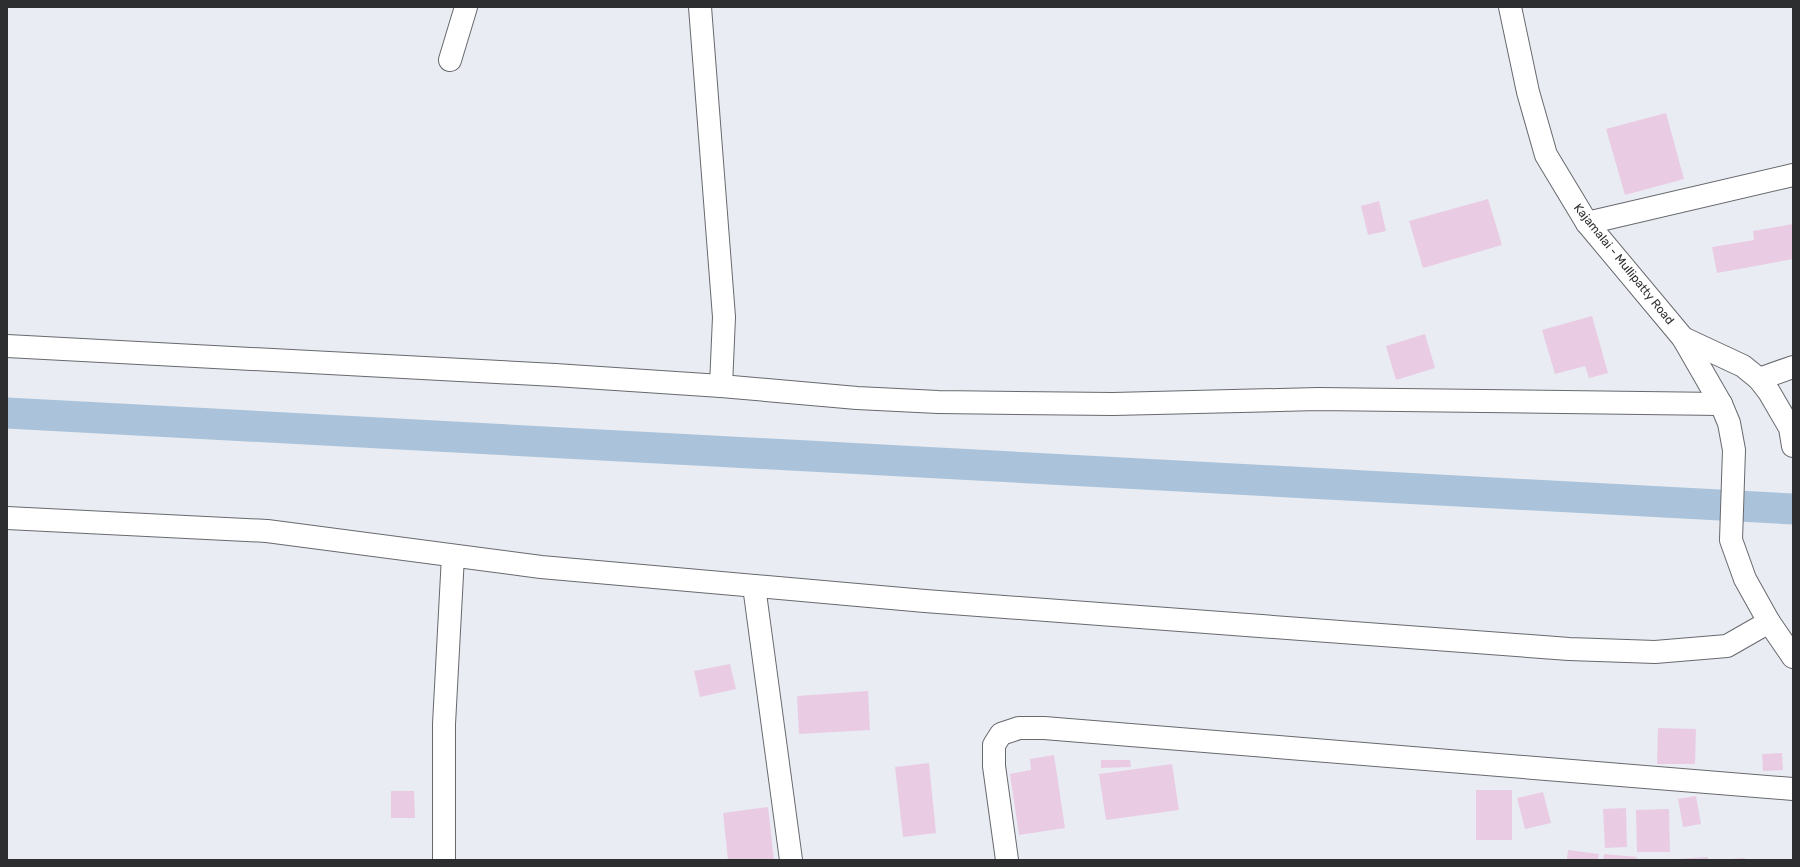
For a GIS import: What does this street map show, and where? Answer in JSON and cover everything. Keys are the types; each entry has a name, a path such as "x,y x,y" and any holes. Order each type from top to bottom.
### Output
{"street":[{"path":"450,60 466,7"},
{"path":"700,7 724,317 721,386"},
{"name":"Kajamalai - Mullipatty Road","path":"1510,7 1528,92 1546,155 1587,223 1683,338 1721,404 1729,423 1734,450 1731,540 1745,579 1769,622 1793,657"},
{"path":"1587,223 1793,174"},
{"name":"Kajamalai - Mullipatty Road","path":"1683,338 1743,366 1759,379 1769,392 1792,434"},
{"path":"7,346 555,375 721,386 857,398 938,402 1112,404 1318,398 1721,404"},
{"path":"1759,379 1793,367"},
{"path":"7,518 267,531 541,567 925,601 1530,646 1655,652 1727,646 1769,622"},
{"path":"444,860 444,724 453,556"},
{"path":"754,586 791,860"},
{"path":"1007,860 994,766 994,745 1001,734 1019,728 1052,729 1793,789"}],"building":[{"path":"1666,113 1684,179 1625,195 1606,129"},
{"path":"1488,199 1502,245 1423,268 1409,221"},
{"path":"1379,201 1386,231 1368,235 1361,206"},
{"path":"1793,224 1793,259 1717,273 1712,247 1754,240 1753,231"},
{"path":"1592,316 1608,373 1589,378 1585,366 1555,374 1542,330"},
{"path":"1425,334 1435,368 1396,380 1386,346"},
{"path":"730,664 736,689 700,697 694,671"},
{"path":"868,691 870,730 799,734 797,696"},
{"path":"1658,728 1696,729 1695,764 1657,764"},
{"path":"1782,753 1783,770 1763,771 1762,754"},
{"path":"1054,755 1065,828 1019,835 1010,774 1031,770 1030,759"},
{"path":"1101,760 1130,760 1131,767 1101,768"},
{"path":"929,763 936,833 903,837 895,767"},
{"path":"1172,764 1179,810 1106,820 1099,774"},
{"path":"1476,790 1512,790 1512,840 1476,840"},
{"path":"391,791 414,791 415,818 391,818"},
{"path":"1543,792 1551,823 1525,829 1517,798"},
{"path":"1696,796 1701,824 1683,827 1678,799"},
{"path":"768,807 774,860 728,860 723,813"},
{"path":"1626,808 1627,847 1605,848 1603,809"},
{"path":"1669,809 1670,852 1637,852 1636,810"},
{"path":"1568,850 1599,854 1598,860 1567,860"},
{"path":"1604,854 1637,857 1636,860 1603,860"},
{"path":"1708,857 1708,860 1675,860 1675,859"},
{"path":"1745,858 1745,860 1729,860 1729,859"}],"waterway":[{"path":"7,413 1793,509"}]}
